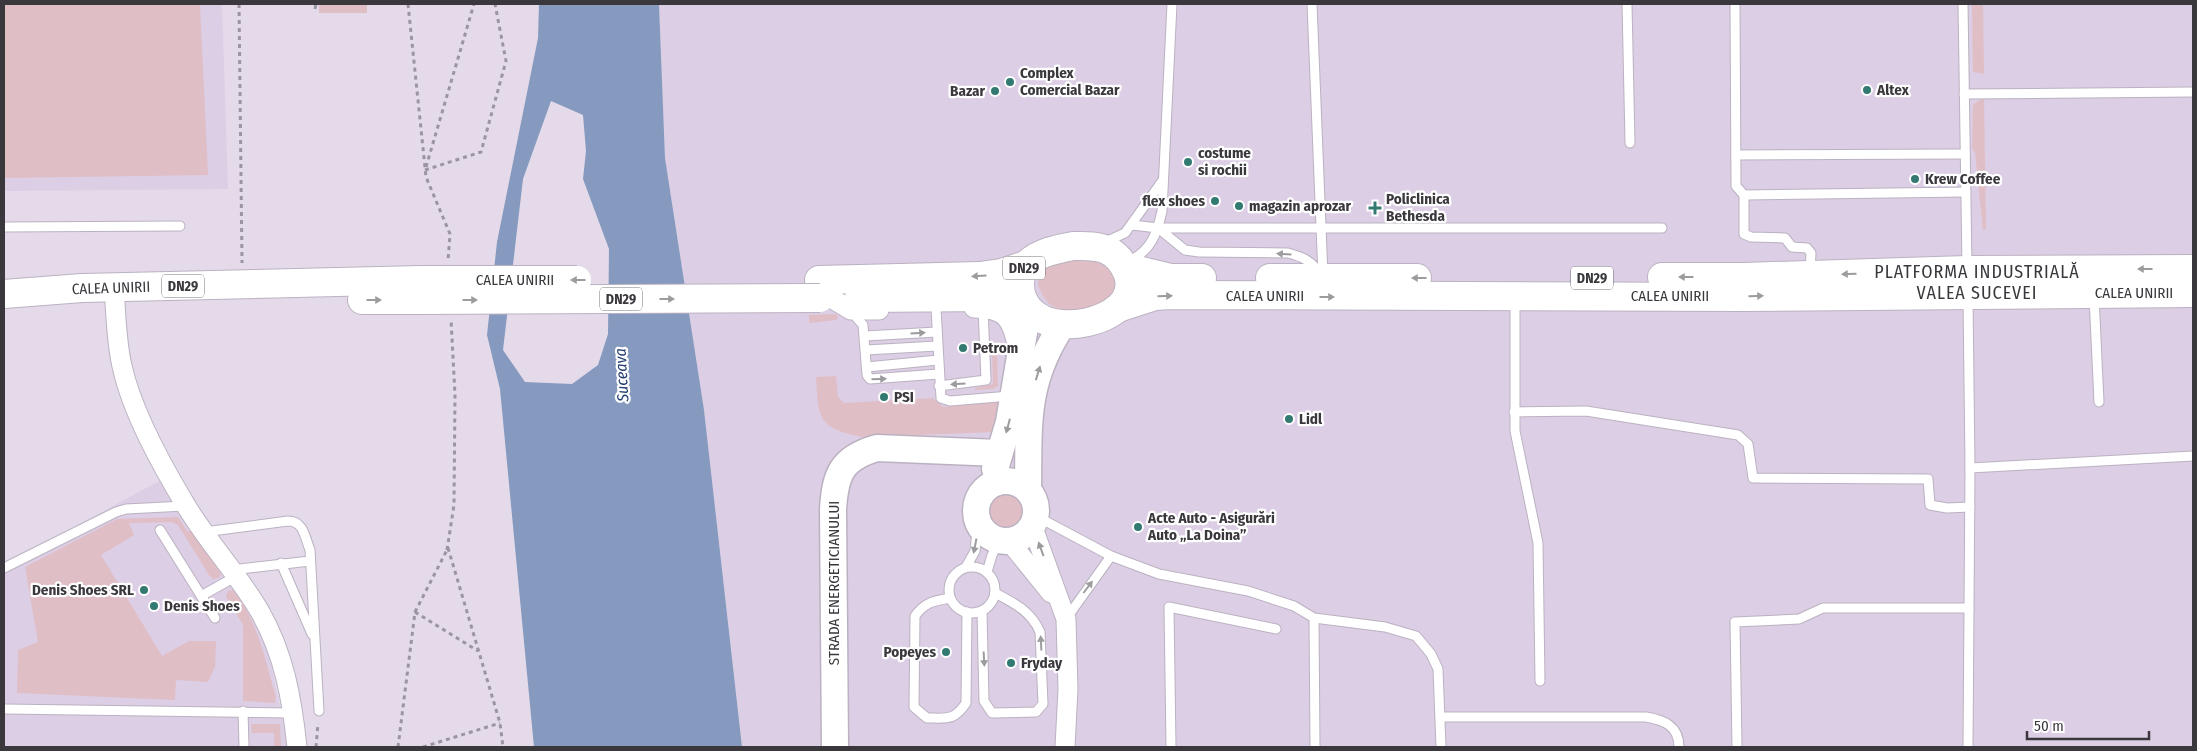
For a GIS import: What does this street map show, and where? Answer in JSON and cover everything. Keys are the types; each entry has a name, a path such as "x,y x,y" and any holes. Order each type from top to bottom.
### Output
{"main road":[{"name":"DN29","path":"1118,308 1101,318 1063,324 1049,322 1025,305 1020,278 1026,265 1045,252 1057,249 1092,246 1107,250 1124,266"},
{"name":"CALEA UNIRII","path":"830,297 1001,273 1026,265"},
{"name":"CALEA UNIRII","path":"1124,266 1171,278 1733,277 2193,269"},
{"path":"1118,308 1124,301 1129,285 1124,266"},
{"name":"CALEA UNIRII","path":"1118,308 1155,296 1172,295 1743,297 1970,274 2094,293 2193,292"},
{"name":"CALEA UNIRII","path":"114,294 242,285 830,297 994,297 1025,305"},
{"name":"CALEA UNIRII","path":"4,295 421,290"}],"street":[{"path":"114,294 122,367 132,395 157,452 186,506 258,609 272,636 282,660 294,713 297,747"},
{"path":"830,297 936,308 994,309 1008,319 1012,326 1019,353"},
{"path":"1025,305 1009,422 999,454 976,512 978,522 991,536 1005,540 1026,533 1034,521"},
{"path":"1028,490 1029,416 1033,387 1041,361 1063,324"},
{"name":"STRADA ENERGETICIANULUI","path":"835,747 833,510 837,477 848,461 865,451 877,448 999,454"},
{"name":"STRADA ENERGETICIANULUI","path":"942,452 963,465 986,489"},
{"path":"986,489 997,482 1014,482 1028,490 1033,498 1034,521 1063,612 1068,694 1065,747"},
{"path":"1005,540 1063,612"}],"lane":[{"path":"1124,266 1148,248 1158,228 1164,177 1172,4"},
{"path":"1312,4 1323,277"},
{"path":"1627,4 1630,142"},
{"path":"1735,4 1736,186 1744,195 1744,234 1751,237 1785,238 1792,248 1807,248 1811,253 1810,275"},
{"path":"1963,4 1966,192 1970,274 1968,747"},
{"path":"1964,94 2193,92"},
{"path":"1736,154 1966,154"},
{"path":"1092,246 1114,239 1125,233 1164,177"},
{"path":"1744,195 1966,192"},
{"path":"1132,225 1158,228 1662,228"},
{"path":"4,227 180,226"},
{"path":"1158,228 1186,250 1199,252 1288,253 1301,256 1312,263 1323,277"},
{"path":"2094,293 2099,402"},
{"path":"1515,296 1515,431 1538,543 1540,681"},
{"path":"830,297 864,325 867,375 874,380 939,374"},
{"path":"936,308 939,386 942,398 950,400 1013,396"},
{"path":"939,386 986,380 983,308"},
{"path":"865,336 937,332"},
{"path":"866,350 938,346"},
{"path":"867,366 938,360"},
{"path":"1514,412 1586,411 1738,435 1748,444 1753,478 1928,479 1930,505 1948,508 1970,507"},
{"path":"1970,468 2193,456"},
{"path":"4,568 116,512 126,509 186,506"},
{"path":"204,532 293,521 302,526 310,550 318,711"},
{"path":"1034,521 1111,556 1159,574 1248,591 1294,606 1314,618 1384,627 1416,636 1431,654 1438,669 1441,747"},
{"path":"966,567 975,551 978,522"},
{"path":"160,530 215,618"},
{"path":"987,572 992,556 1005,540"},
{"path":"1063,612 1111,556"},
{"path":"202,596 233,574 281,563 310,561"},
{"path":"281,563 315,640"},
{"path":"973,566 987,572 995,585 993,600 982,611 967,612 960,609 950,598 950,583 959,571 966,567 973,566"},
{"path":"982,611 984,701 988,709 992,713 1036,712 1043,704 1040,632 1036,624 1020,605 995,593"},
{"path":"950,598 930,601 921,607 915,616 914,707 927,718 952,718 960,713 966,703 967,612"},
{"path":"1171,747 1169,607 1276,629"},
{"path":"1737,747 1735,622 1799,619 1823,608 1969,608"},
{"path":"1314,618 1315,747"},
{"path":"4,709 294,713"},
{"path":"243,712 244,747"},
{"path":"1441,717 1646,717 1665,720 1674,729 1679,747"}],"path":[{"path":"239,4 242,285"},
{"path":"316,4 316,9"},
{"path":"474,4 425,170 482,152 506,61 495,4"},
{"path":"398,747 414,612 448,548 500,723 503,747"},
{"path":"414,612 479,651"},
{"path":"316,747 318,711"},
{"path":"423,747 500,723"}],"shaded area":[{"path":"4,4 222,4 228,189 4,191"},
{"path":"4,4 200,4 208,175 4,178"},
{"path":"319,4 367,4 367,13 319,13"},
{"path":"659,4 2193,4 2193,747 742,747 704,410 665,158"},
{"path":"1972,4 1983,4 1984,74 1973,72"},
{"path":"1984,97 1986,229 1983,230 1975,152 1972,149 1973,105"},
{"path":"1086,257 1100,263 1112,274 1116,286 1114,293 1099,308 1095,309 1065,310 1049,304 1038,285 1039,276 1043,270 1054,262"},
{"path":"836,314 838,317 836,320 809,323 809,315"},
{"path":"992,350 997,350 998,386 993,389 975,390 975,388 993,384"},
{"path":"836,376 838,397 844,403 933,398 943,407 1001,401 996,432 862,437 847,433 828,425 823,419 818,403 816,377"},
{"path":"163,479 257,596 288,747 4,747 4,565"},
{"path":"1001,483 1011,483 1026,491 1032,500 1034,511 1032,522 1026,531 1011,539 1001,539 990,534 983,527 978,516 978,506 983,495 990,488"},
{"path":"178,517 187,531 192,531 221,574 219,578 213,579 209,575 178,525 172,522 129,523 134,535 101,555 162,656 189,641 216,641 215,667 208,682 176,680 175,700 17,693 18,650 38,642 25,567 117,519"},
{"path":"233,590 249,614 255,628 276,697 275,703 243,701 243,625 226,596 228,591"},
{"path":"251,724 280,724 281,747 274,747 274,733 252,733"}],"water":[{"name":"Suceava","path":"539,4 659,4 665,158 704,410 742,747 534,747 500,389 487,335 497,242 538,38","holes":["551,101 583,115 586,151 583,179 609,249 608,334 598,365 572,384 525,382 503,350 523,179"]}],"place":[{"name":"Complex Comercial Bazar","path":"1010,82"},
{"name":"Altex","path":"1867,90"},
{"name":"Bazar","path":"995,91"},
{"name":"costume si rochii","path":"1188,162"},
{"name":"Krew Coffee","path":"1915,179"},
{"name":"flex shoes","path":"1215,201"},
{"name":"magazin aprozar","path":"1239,206"},
{"name":"Policlinica Bethesda","path":"1375,208"},
{"name":"Petrom","path":"963,348"},
{"name":"PSI","path":"884,397"},
{"name":"Lidl","path":"1289,419"},
{"name":"Acte Auto - Asigurări Auto „La Doina”","path":"1138,527"},
{"name":"Denis Shoes SRL","path":"144,590"},
{"name":"Denis Shoes","path":"154,606"},
{"name":"Popeyes","path":"946,652"},
{"name":"Fryday","path":"1011,663"}],"district":[{"name":"PLATFORMA INDUSTRIALĂ VALEA SUCEVEI","path":"1977,282"}]}
